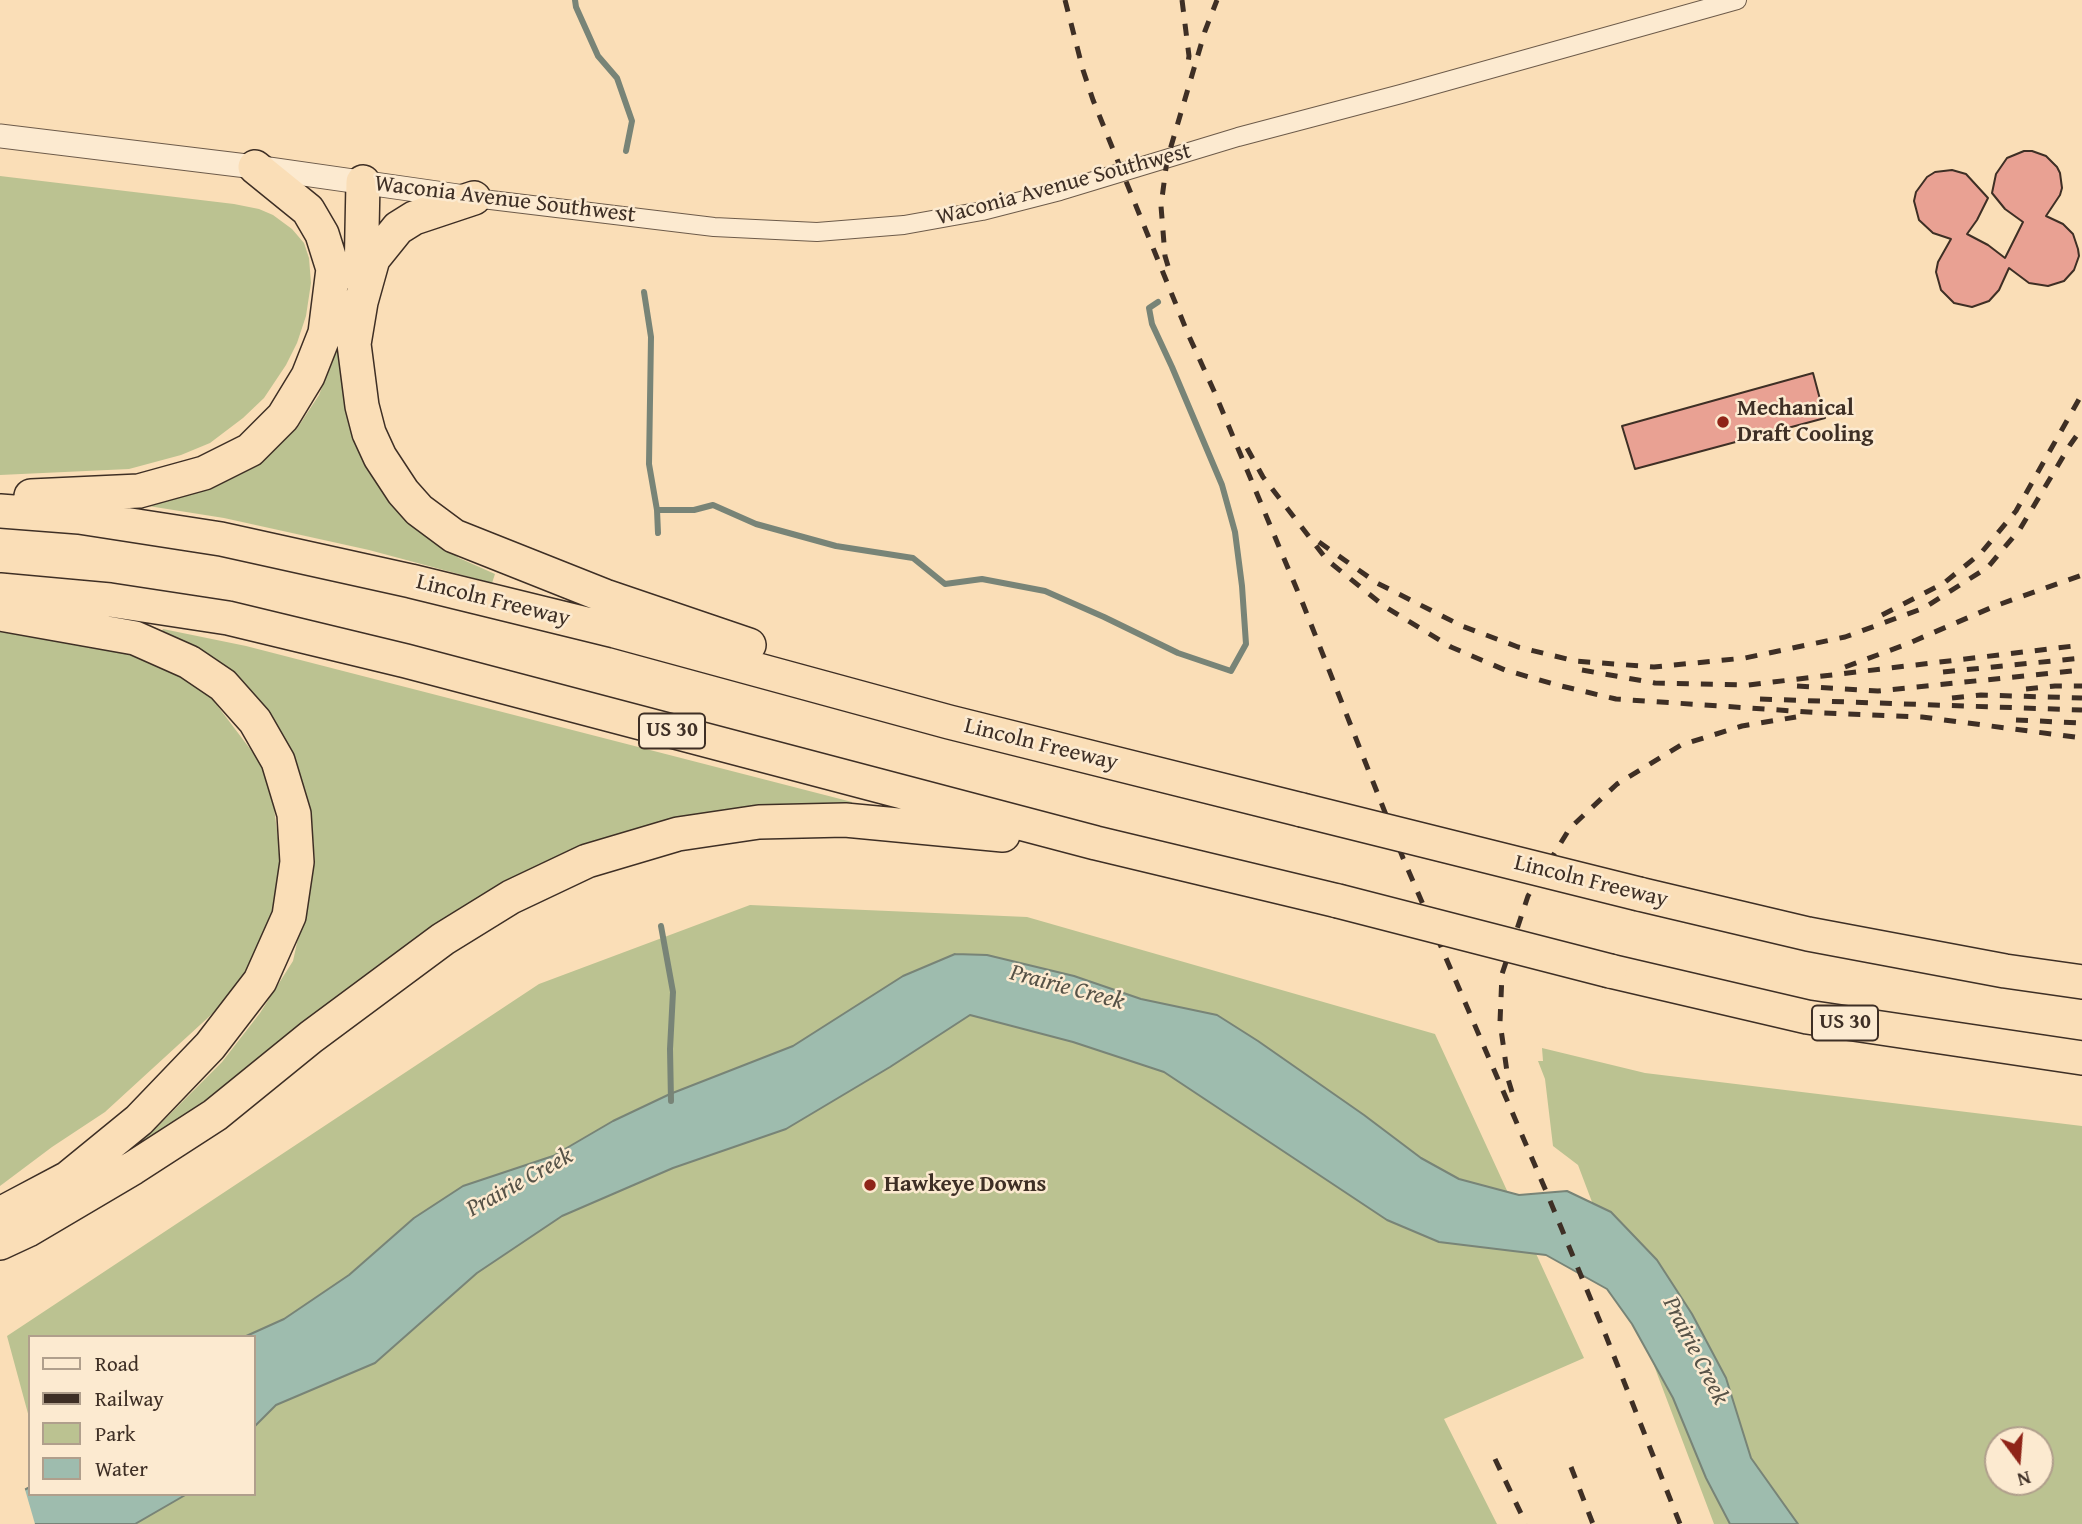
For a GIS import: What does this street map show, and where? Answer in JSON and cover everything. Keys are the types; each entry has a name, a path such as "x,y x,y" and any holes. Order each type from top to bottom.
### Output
{"highway":[{"path":"255,167 308,210 322,234 333,270"},
{"path":"353,180 361,302"},
{"path":"0,497 139,491 204,473 250,450 283,417 308,376 326,333 333,270 353,180"},
{"path":"474,198 414,218 398,228 373,259 361,302 354,344 362,406 369,433 380,457 403,492 419,510 454,536 617,601 903,696 949,722"},
{"name":"Lincoln Freeway","path":"0,511 79,517 221,539 411,581 615,631 949,722 1639,894 1808,934 2005,971 2082,982"},
{"name":"US 30","path":"0,590 110,600 228,618 406,661 1096,843 1611,971 1807,1017 2082,1058"},
{"path":"0,614 135,638 189,662 223,685 255,721 278,761 294,814 297,862 289,916 260,981 211,1046 139,1120 68,1178 0,1214"},
{"path":"0,1244 121,1175 215,1115 311,1037 443,939 511,897 587,861 678,834 759,822 845,820 1096,843"}],"street":[{"name":"Waconia Avenue Southwest","path":"0,136 714,227 817,232 904,225 982,211 1060,191 1238,137 1737,0"}],"green space":[{"path":"0,176 234,204 273,215 292,229 304,243 309,258 311,283 306,316 286,365 264,398 210,443 181,455 129,469 0,475"},
{"path":"339,343 343,389 397,509 422,533 459,558 495,574 492,583 369,550 224,518 142,505 182,497 229,480 277,447 298,427 319,395"},
{"path":"163,629 246,646 852,802 851,805 530,870 403,947 228,1086 134,1153 132,1150 222,1062 260,1013 293,961 315,861 311,818 265,713 242,681 218,661 198,649 160,635"},
{"path":"0,632 113,648 167,666 210,696 260,762 269,783 281,861 271,918 256,955 235,987 212,1014 105,1112 0,1186"},
{"name":"Hawkeye Downs","path":"750,905 1027,917 1435,1034 1584,1358 1444,1419 1497,1524 58,1524 51,1496 256,1496 256,1335 28,1335 28,1414 7,1336 539,984"},
{"path":"1542,1048 1645,1073 2082,1126 2082,1524 1714,1524 1578,1165 1553,1146 1545,1079 1538,1061 1543,1061"}],"water":[{"name":"Prairie Creek","path":"955,954 987,955 1074,976 1141,999 1217,1015 1364,1115 1421,1158 1459,1179 1519,1195 1567,1191 1611,1212 1657,1260 1692,1314 1726,1378 1751,1458 1798,1524 1730,1524 1706,1478 1673,1398 1632,1324 1607,1289 1546,1255 1439,1242 1387,1220 1164,1072 1073,1042 970,1015 786,1129 673,1168 562,1216 477,1273 375,1363 276,1405 256,1425 256,1335 248,1335 284,1319 349,1275 414,1218 463,1186 553,1156 613,1121 670,1094 793,1046 903,976"},
{"path":"28,1488 28,1496 184,1496 135,1524 0,1524 0,1502"}],"pier":[{"path":"24,1486 35,1524 0,1524 0,1498"}],"building":[{"path":"2024,151 2046,156 2060,173 2060,195 2046,216 2063,224 2073,234 2079,256 2074,270 2064,281 2048,286 2029,283 2009,268 1999,290 1989,301 1972,307 1954,303 1941,290 1936,272 1938,262 1951,239 1933,233 1919,220 1914,201 1916,192 1927,177 1935,172 1952,170 1966,174 1988,198 1967,234 2005,258 2023,222 2005,209 1992,193 1996,174 2007,158"},
{"name":"Mechanical Draft Cooling","path":"1813,373 1825,418 1635,469 1622,426"}],"waterway":[{"path":"575,0 598,56 617,78 632,121 626,151"},
{"path":"644,292 651,337 649,464 658,533"},
{"path":"657,510 694,510 713,505 756,524 836,546 913,558 945,584 982,579 1045,591 1178,653 1231,671 1246,644 1235,532 1222,485 1152,324 1149,308 1158,302"},
{"path":"661,926 673,992 671,1101"}],"railway":[{"path":"1065,0 1093,100 1188,334 1303,604 1403,858 1606,1336 1680,1524"},
{"path":"1182,0 1189,56 1187,69"},
{"path":"1168,266 1161,206 1167,160 1205,31 1217,0"},
{"path":"1882,615 1944,583 1981,553 2016,511 2082,394"},
{"path":"1319,542 1377,583 1462,626 1518,647 1575,661 1654,667 1745,658 1845,637 1924,608 1988,567 2020,529 2082,428"},
{"path":"1247,448 1263,477 1327,560 1384,606 1451,647 1505,670 1616,699 1922,717 2082,738"},
{"path":"1845,667 1995,606 2082,575"},
{"path":"1582,670 1655,683 1748,685 2082,645"},
{"path":"1943,672 2082,658"},
{"path":"1797,686 1878,691 2082,670"},
{"path":"2026,689 2082,686"},
{"path":"1952,698 1981,695 2082,698"},
{"path":"1760,699 2082,710"},
{"path":"1512,1092 1500,1022 1502,974 1528,896 1570,828 1617,784 1681,745 1742,726 1796,717"},
{"path":"2016,720 2082,723"},
{"path":"1495,1459 1526,1524"},
{"path":"1571,1467 1593,1524"}],"place":[{"name":"Mechanical Draft Cooling","path":"1723,422"},
{"name":"Hawkeye Downs","path":"870,1185"}]}
